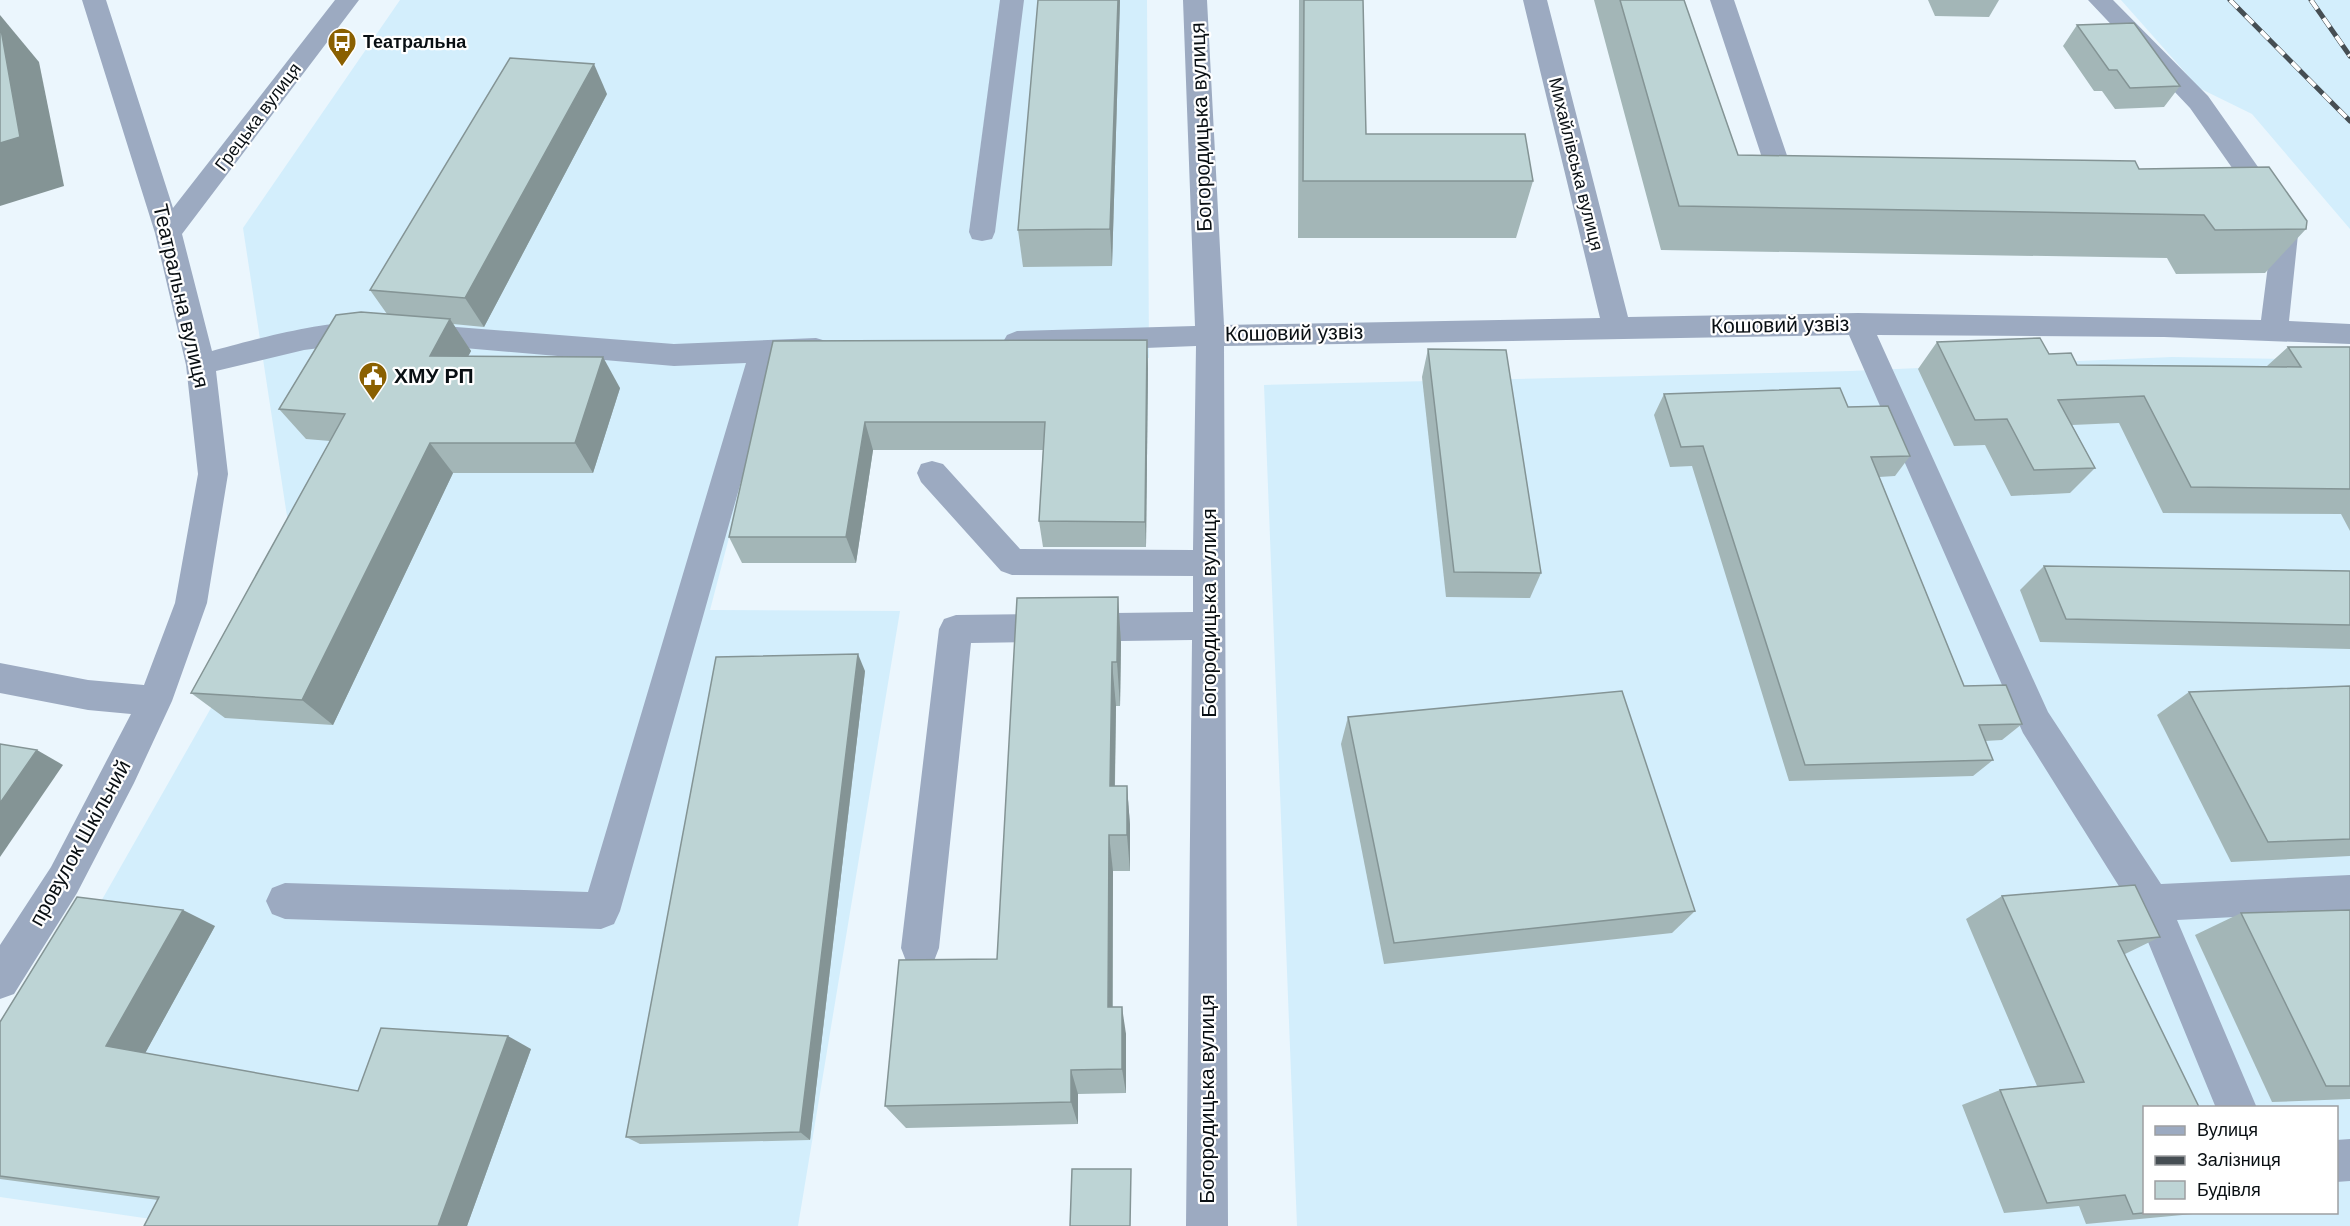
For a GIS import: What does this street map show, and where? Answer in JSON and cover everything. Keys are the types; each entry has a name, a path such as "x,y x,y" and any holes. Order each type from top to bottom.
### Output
{"street":[{"name":"Театральна вулиця","path":"94,0 168,233 201,365 213,474 191,603 155,702"},
{"name":"Грецька вулиця","path":"168,233 347,0"},
{"path":"982,232 1012,0"},
{"name":"Богородицька вулиця","path":"1195,0 1210,334 1207,1226"},
{"name":"Михайлівська вулиця","path":"1535,0 1616,327"},
{"path":"1722,0 1785,188 1820,188"},
{"path":"2100,0 2199,102 2286,225 2274,330"},
{"path":"1858,323 2035,722 2151,903 2237,1106"},
{"name":"Кошовий узвіз","path":"987,343 1210,334 1858,323 2191,326 2274,330 2348,337"},
{"path":"201,365 244,352 347,333 384,331 674,354 846,348"},
{"path":"285,901 601,911 764,351"},
{"path":"932,473 1012,562 1209,563"},
{"path":"920,948 956,629 1209,626"},
{"path":"0,678 88,695 155,702"},
{"name":"провулок Шкільний","path":"0,980 64,880 155,702"},
{"path":"2151,903 2350,893"}],"shaded area":[{"path":"400,0 1147,0 1149,358 775,363 710,610 900,611 798,1226 199,1226 0,1197 0,1079 294,562 243,228"},
{"path":"2121,0 2350,0 2350,229 2252,114 2199,88"},
{"path":"2172,357 2350,360 2350,1226 1297,1226 1264,385 1850,371"}],"building":[{"path":"1038,0 1118,0 1110,229 1018,230"},
{"path":"1304,0 1363,0 1366,134 1525,134 1533,181 1303,181"},
{"path":"1620,0 1684,0 1738,155 2135,161 2139,169 2269,167 2307,221 2306,229 2215,230 2204,215 1679,206"},
{"path":"2134,23 2180,86 2130,88 2117,70 2109,70 2077,25"},
{"path":"0,24 20,137 0,143"},
{"path":"510,58 594,64 465,298 370,290"},
{"path":"361,312 450,319 430,356 603,357 575,443 430,443 302,700 191,693 345,414 279,409 336,315"},
{"path":"2040,338 2049,354 2071,353 2077,365 2301,367 2288,347 2350,347 2350,489 2191,487 2144,396 2058,400 2095,468 2034,470 2007,419 1975,420 1937,342"},
{"path":"1147,340 1145,522 1039,521 1045,422 865,422 846,537 729,537 773,341"},
{"path":"1428,349 1506,350 1541,573 1454,572"},
{"path":"1840,388 1848,407 1888,406 1910,456 1871,457 1964,686 2006,685 2022,724 1979,725 1993,760 1805,765 1703,446 1681,447 1664,394"},
{"path":"2044,566 2350,571 2350,625 2066,619"},
{"path":"1118,597 1117,662 1112,662 1110,786 1127,786 1127,835 1109,835 1108,1007 1122,1007 1122,1069 1071,1070 1071,1102 885,1106 899,960 997,959 1017,598"},
{"path":"858,654 800,1132 626,1137 716,657"},
{"path":"2350,686 2350,839 2268,842 2189,692"},
{"path":"1622,691 1695,911 1394,943 1348,717"},
{"path":"0,744 37,750 0,803"},
{"path":"2135,885 2160,937 2118,941 2199,1106 2143,1106 2143,1213 2133,1214 2125,1195 2047,1203 2000,1090 2084,1082 2002,896"},
{"path":"77,897 183,910 106,1046 358,1091 381,1028 508,1036 438,1226 144,1226 159,1197 0,1176 0,1022"},
{"path":"2350,910 2350,1086 2326,1086 2241,913"},
{"path":"1072,1169 1131,1169 1130,1226 1070,1226"}],"railway":[{"path":"2230,0 2350,121"},
{"path":"2311,0 2350,56"}],"place":[{"name":"Театральна","path":"342,68"},
{"name":"ХМУ РП","path":"373,402"}]}
